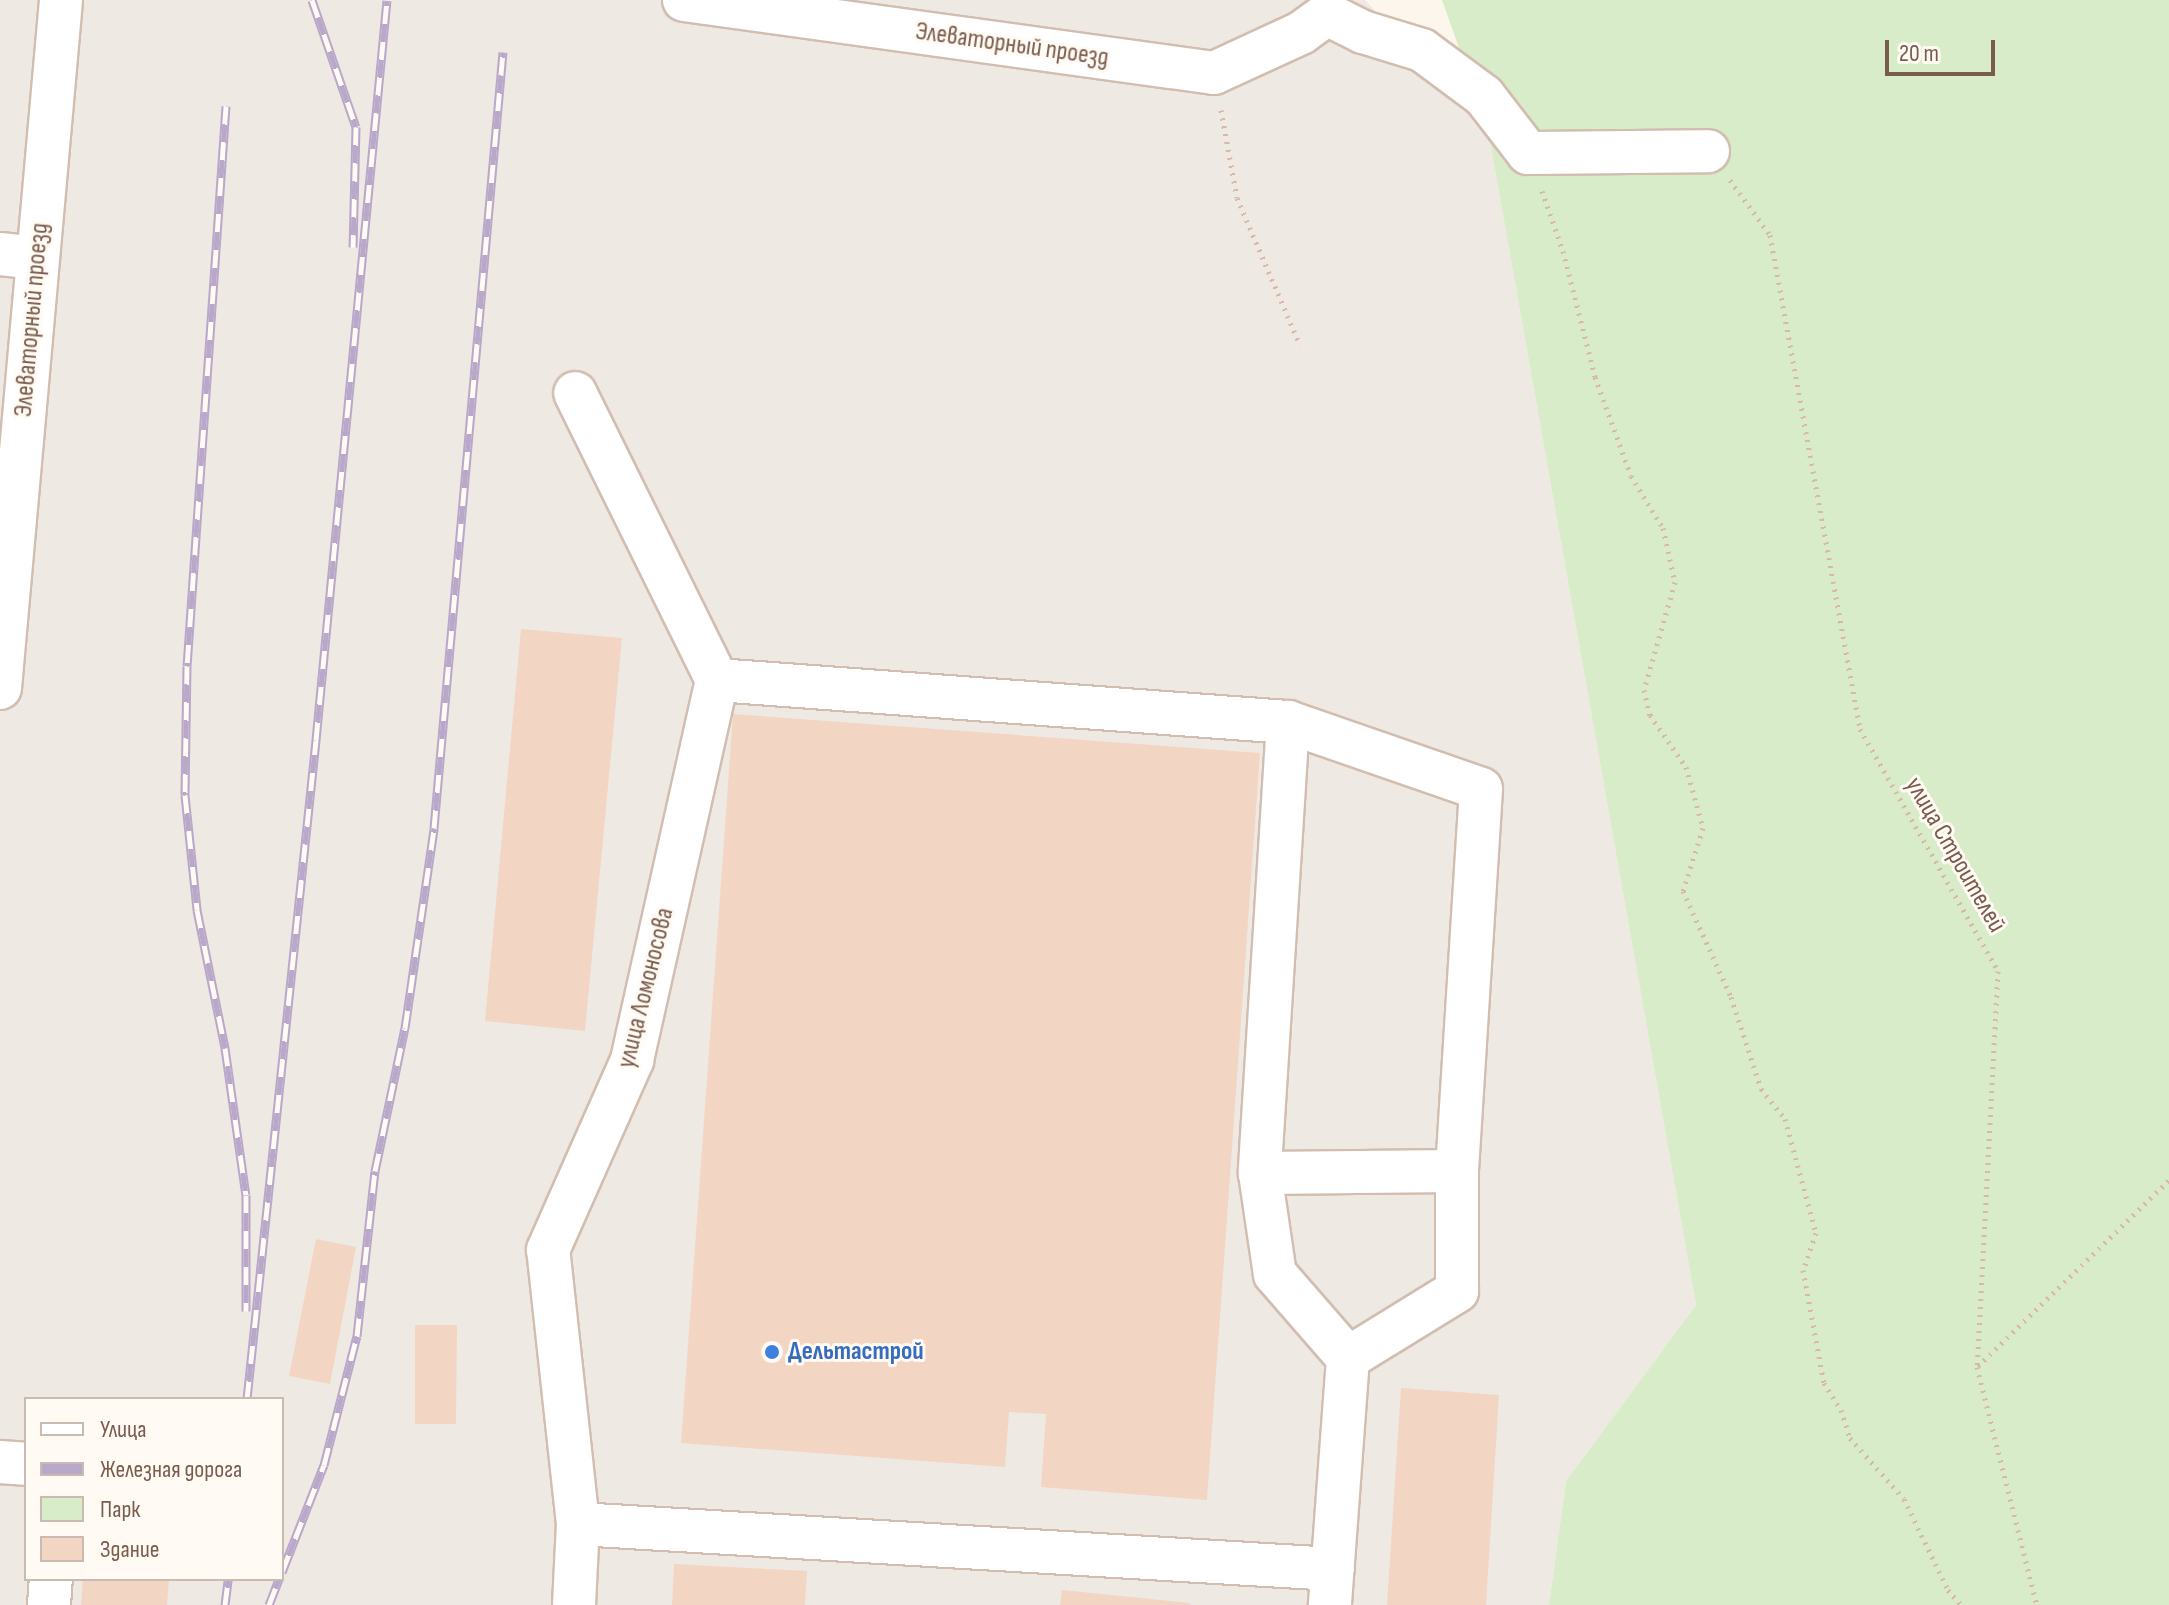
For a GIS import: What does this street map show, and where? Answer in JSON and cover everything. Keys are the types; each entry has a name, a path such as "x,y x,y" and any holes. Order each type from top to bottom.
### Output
{"street":[{"name":"Элеваторный проезд","path":"0,688 18,256 61,0"},
{"name":"Элеваторный проезд","path":"684,0 895,14 1214,73"},
{"path":"1214,73 1301,33 1330,7 1363,32 1422,50 1484,96 1528,153 1708,151"},
{"path":"575,393 717,680 1288,722 1481,789 1457,1171 1457,1291 1348,1358"},
{"name":"улица Ломоносова","path":"574,1605 578,1524 548,1250 632,1060 717,680"},
{"path":"578,1524 1332,1587 1348,1358 1275,1274 1260,1173 1288,722"},
{"path":"1260,1173 1457,1171"},
{"path":"0,1462 24,1464"},
{"path":"49,1605 51,1581"}],"path":[{"path":"1214,73 1237,198 1300,345"},
{"name":"улица Строителей","path":"1708,151 1770,235 1860,729 1998,971 1977,1367 2037,1605"},
{"path":"1528,153 1563,251 1600,392 1631,476 1663,528 1675,582 1644,690 1650,715 1686,767 1703,828 1683,891 1731,997 1761,1089 1785,1119 1816,1233 1803,1270 1824,1383 1841,1410 1850,1438 1904,1499 1948,1590 1961,1605"},
{"path":"1977,1367 2169,1180"}],"shaded area":[{"path":"0,0 1365,0 1488,130 1696,1305 1566,1481 1549,1605 0,1605"}],"green space":[{"path":"1442,0 2169,0 2169,1605 1549,1605 1566,1481 1696,1305 1488,130"}],"building":[{"path":"521,629 622,638 585,1031 485,1021"},
{"path":"733,714 1260,753 1207,1500 1041,1487 1046,1414 1009,1412 1005,1467 681,1443"},
{"path":"316,1239 356,1247 330,1384 289,1376"},
{"path":"415,1325 457,1325 456,1424 415,1424"},
{"path":"1401,1388 1499,1395 1486,1605 1387,1605"},
{"path":"674,1564 807,1571 805,1605 672,1605"},
{"path":"83,1581 169,1581 167,1605 81,1605"},
{"path":"1062,1590 1190,1603 1190,1605 1060,1605"}],"railway":[{"path":"312,0 356,127 353,247"},
{"path":"247,1397 316,740 387,0"},
{"path":"284,1567 324,1465 357,1336 375,1171 405,1028 434,828 503,52"},
{"path":"226,106 187,666 185,795 197,910 225,1048 246,1195 246,1311"},
{"path":"225,1605 228,1581"},
{"path":"269,1605 278,1581"}],"place":[{"name":"Дельтастрой","path":"772,1352"}]}
